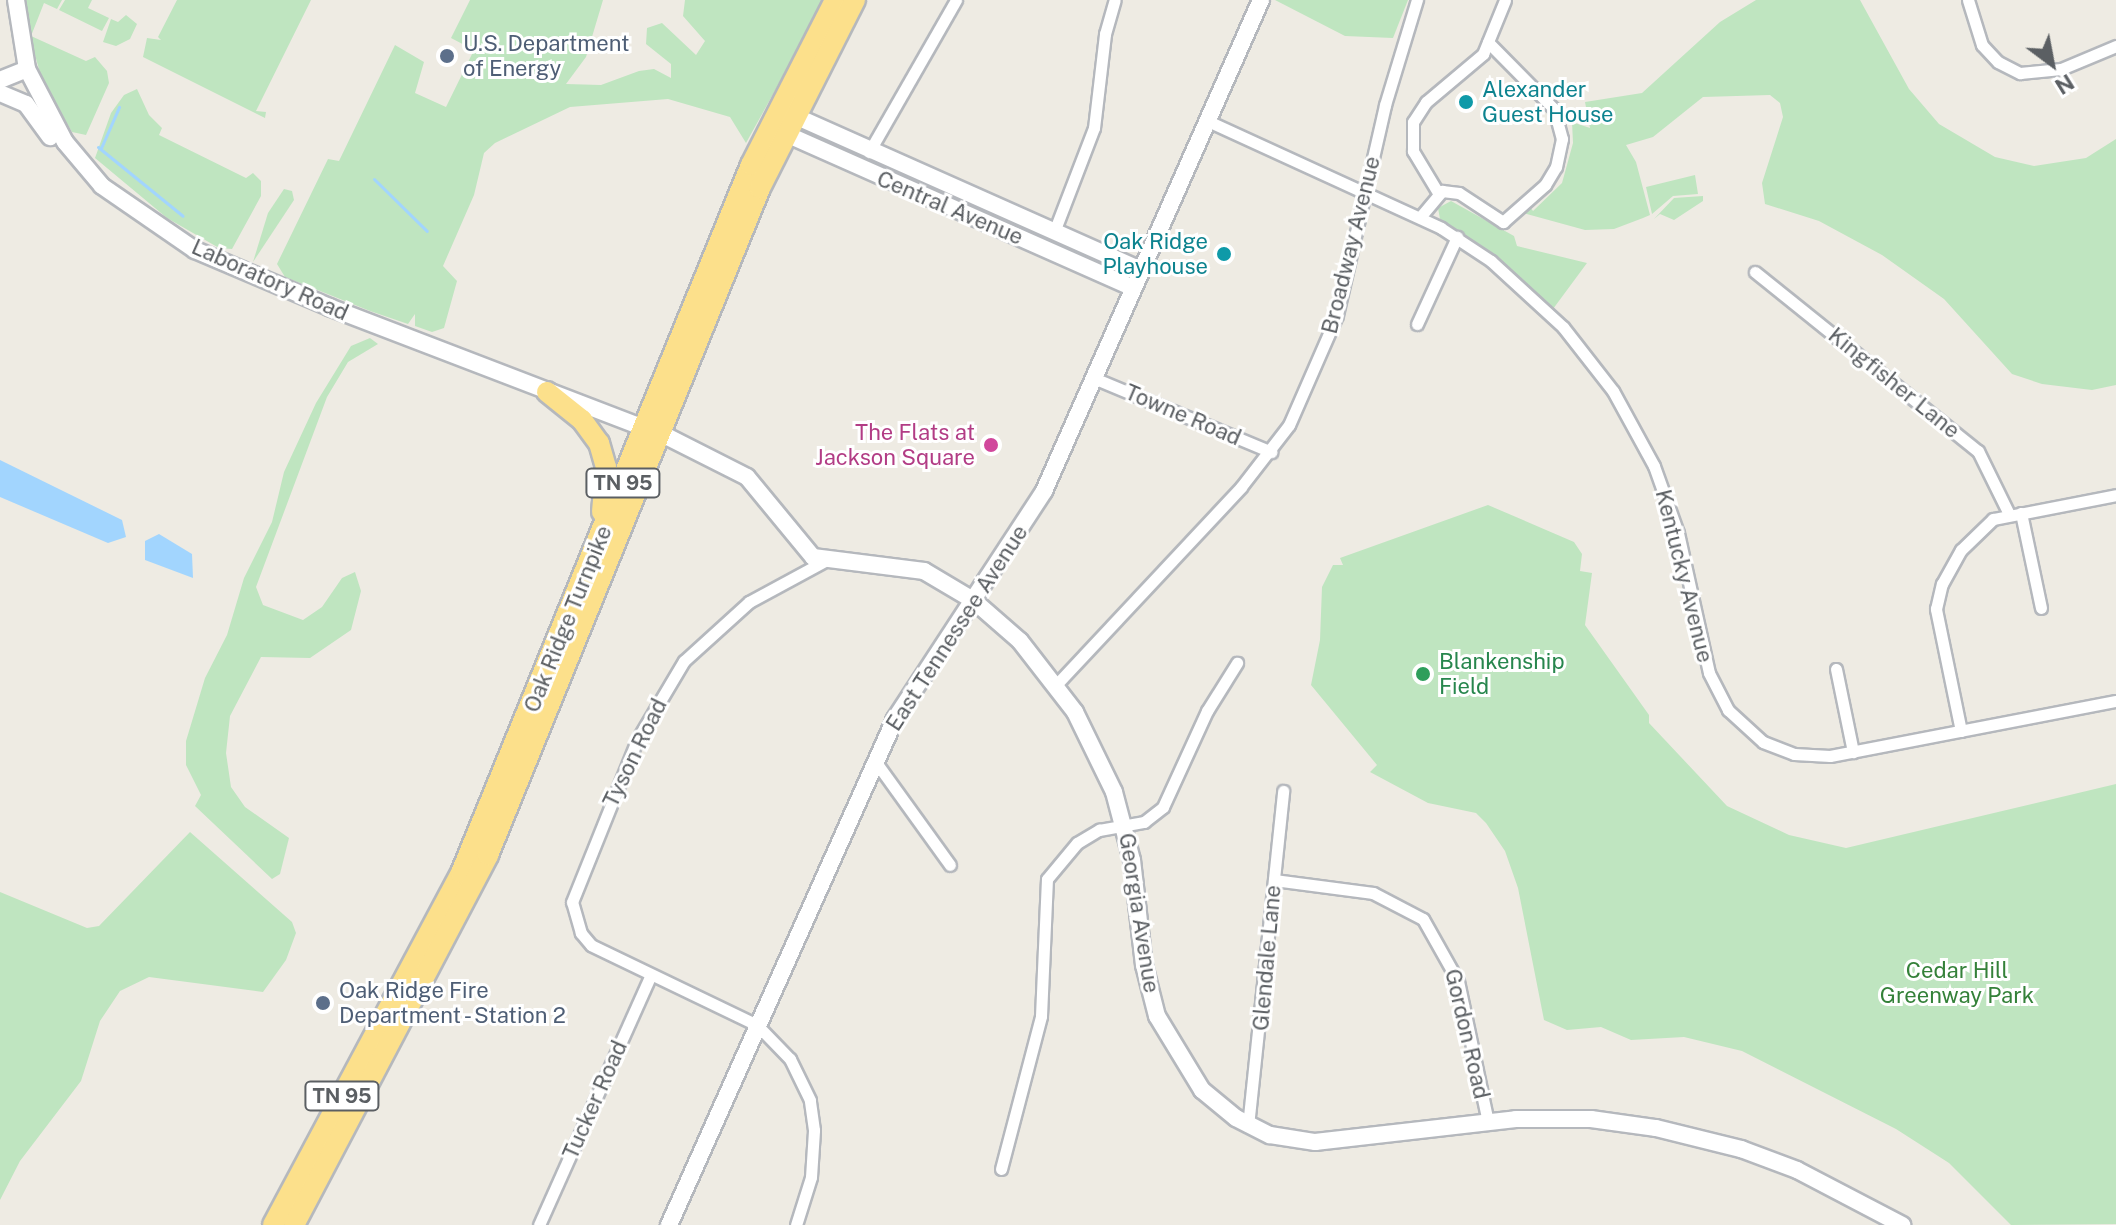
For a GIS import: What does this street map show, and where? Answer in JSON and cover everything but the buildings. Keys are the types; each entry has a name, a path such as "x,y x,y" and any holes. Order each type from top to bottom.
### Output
{"highway":[{"name":"Oak Ridge Turnpike","path":"294,1225 420,971 461,873 526,747 590,581 781,121 835,0"},
{"name":"Oak Ridge Turnpike","path":"781,121 855,0"},
{"path":"547,392 582,420 599,443 606,467 607,498 590,581"},
{"name":"Oak Ridge Turnpike","path":"273,1225 420,971"}],"street":[{"name":"Laboratory Road","path":"16,0 27,69 76,155 102,186 195,250 547,392 654,431"},
{"path":"861,170 956,0"},
{"path":"1046,250 1094,128 1105,34 1115,0"},
{"name":"East Tennessee Avenue","path":"669,1225 875,761 926,668 1044,491 1096,379 1139,269 1210,122 1261,0"},
{"name":"Broadway Avenue","path":"1055,686 1271,452 1329,339 1365,190 1417,0"},
{"path":"1437,191 1413,151 1413,122 1426,102 1483,54 1505,0"},
{"path":"1968,0 1975,33 1992,57 2008,69 2041,75 2116,46"},
{"path":"1437,191 1459,193 1503,222 1552,177 1561,129 1554,109 1488,42"},
{"path":"0,80 27,69"},
{"path":"0,93 26,104 51,139 76,155"},
{"name":"Central Avenue","path":"781,121 869,152 1139,269"},
{"name":"Central Avenue","path":"781,121 861,170 1132,287"},
{"name":"Kentucky Avenue","path":"1210,122 1421,216 1457,237 1549,312 1627,413 1670,507 1709,673 1728,710 1754,736 1783,750 1807,755 1853,752 2116,701"},
{"path":"931,199 937,181"},
{"path":"1421,216 1437,191"},
{"path":"1417,324 1457,237"},
{"path":"1099,272 1106,255"},
{"name":"Kingfisher Lane","path":"1755,272 1978,451 2015,513 2041,608"},
{"name":"Towne Road","path":"1096,379 1271,452"},
{"path":"654,431 747,477 774,505 803,550 823,562"},
{"path":"1961,731 1938,633 1938,596 1979,527 2015,513 2116,495"},
{"name":"Georgia Avenue","path":"823,562 910,568 944,580 973,600 1020,641 1055,686 1103,766 1125,825 1144,965 1157,1016 1202,1090 1248,1126 1316,1142 1488,1122 1591,1119 1712,1141 1819,1179 1902,1225"},
{"name":"Tyson Road","path":"757,1025 591,945 573,913 574,888 637,740 684,661 749,602 823,562"},
{"path":"1001,1169 1041,1016 1045,882 1077,843 1099,830 1144,822 1163,807 1207,711 1237,663"},
{"path":"1836,669 1853,752"},
{"path":"875,761 950,865"},
{"name":"Glendale Lane","path":"1248,1126 1283,791"},
{"name":"Gordon Road","path":"1274,880 1373,893 1423,919 1448,956 1458,981 1488,1122"},
{"name":"Tucker Road","path":"539,1225 651,975"},
{"path":"757,1025 790,1059 810,1100 813,1160 796,1225"}],"green space":[{"path":"26,0 62,0 57,9 44,3 31,36 86,61 95,57 107,71 109,83 86,135 72,132 43,83 30,38"},
{"path":"65,0 92,0 88,8 109,18 102,31 59,10"},
{"path":"177,0 311,0 256,111 266,112 265,118 143,57 147,38 161,40 158,37"},
{"path":"470,0 603,0 586,57 566,84 601,85 639,71 654,69 671,78 671,64 646,44 647,28 662,23 696,55 705,41 683,16 685,0 825,0 746,143 730,117 668,99 570,107 495,143 484,153 474,195 443,266 457,281 444,328 432,332 415,326 415,314 408,324 370,311 285,277 277,264 328,159 339,161 395,45 424,62 415,93 446,107 474,50 451,38"},
{"path":"1275,0 1408,0 1393,38 1345,36"},
{"path":"1756,0 1860,0 1909,89 1939,124 1995,157 2034,166 2086,158 2116,139 2116,385 2092,390 2042,384 2012,374 1944,299 1882,255 1819,221 1765,204 1762,183 1783,117 1780,103 1770,95 1703,97 1653,137 1626,145 1636,162 1650,215 1614,229 1585,230 1519,212 1528,204 1533,211 1562,183 1573,143 1572,122 1590,128 1585,102 1642,93 1720,22"},
{"path":"126,15 137,24 130,39 116,46 103,42 111,19 118,22"},
{"path":"137,89 149,115 162,128 159,135 246,178 253,173 261,181 261,196 232,249 219,248 167,218 95,158 111,113 124,95"},
{"path":"1695,175 1698,194 1673,196 1652,214 1646,187"},
{"path":"284,189 292,191 294,200 253,262 268,213"},
{"path":"1703,196 1703,201 1674,220 1660,214 1654,219 1674,198"},
{"path":"1451,201 1514,236 1517,246 1587,263 1553,309 1500,261 1440,219 1438,208"},
{"path":"370,338 378,344 348,362 327,397 256,587 263,605 303,620 322,607 342,578 355,572 361,591 351,630 310,658 261,657 230,716 226,753 231,787 245,807 289,838 280,874 272,879 195,806 201,795 186,765 186,741 205,678 227,635 244,578 272,522 284,472 316,403 351,346"},
{"name":"Cedar Hill Greenway Park","path":"1488,505 1574,542 1582,554 1580,571 1592,573 1585,625 1649,715 1649,723 1727,806 1789,835 1846,848 2116,784 2116,1224 2011,1225 1949,1163 1896,1129 1742,1051 1684,1037 1631,1040 1601,1027 1567,1030 1544,1020 1518,888 1505,851 1486,823 1476,813 1428,803 1370,772 1377,765 1311,685 1320,640 1322,587 1333,565 1343,565 1340,558"},
{"path":"190,832 292,922 296,933 286,960 263,992 149,977 120,991 100,1021 81,1081 20,1161 0,1200 0,892 87,928 99,926"}],"water":[{"path":"0,460 122,520 126,537 108,543 0,497"},
{"path":"159,534 192,554 193,578 145,560 145,541"}],"waterway":[{"path":"101,148 119,107"},
{"path":"98,147 183,216"},
{"path":"374,179 427,231"}],"place":[{"name":"U.S. Department of Energy","path":"447,56"},
{"name":"Alexander Guest House","path":"1466,102"},
{"name":"Oak Ridge Playhouse","path":"1224,254"},
{"name":"The Flats at Jackson Square","path":"991,445"},
{"name":"Blankenship Field","path":"1423,674"},
{"name":"Oak Ridge Fire Department - Station 2","path":"323,1003"}]}
